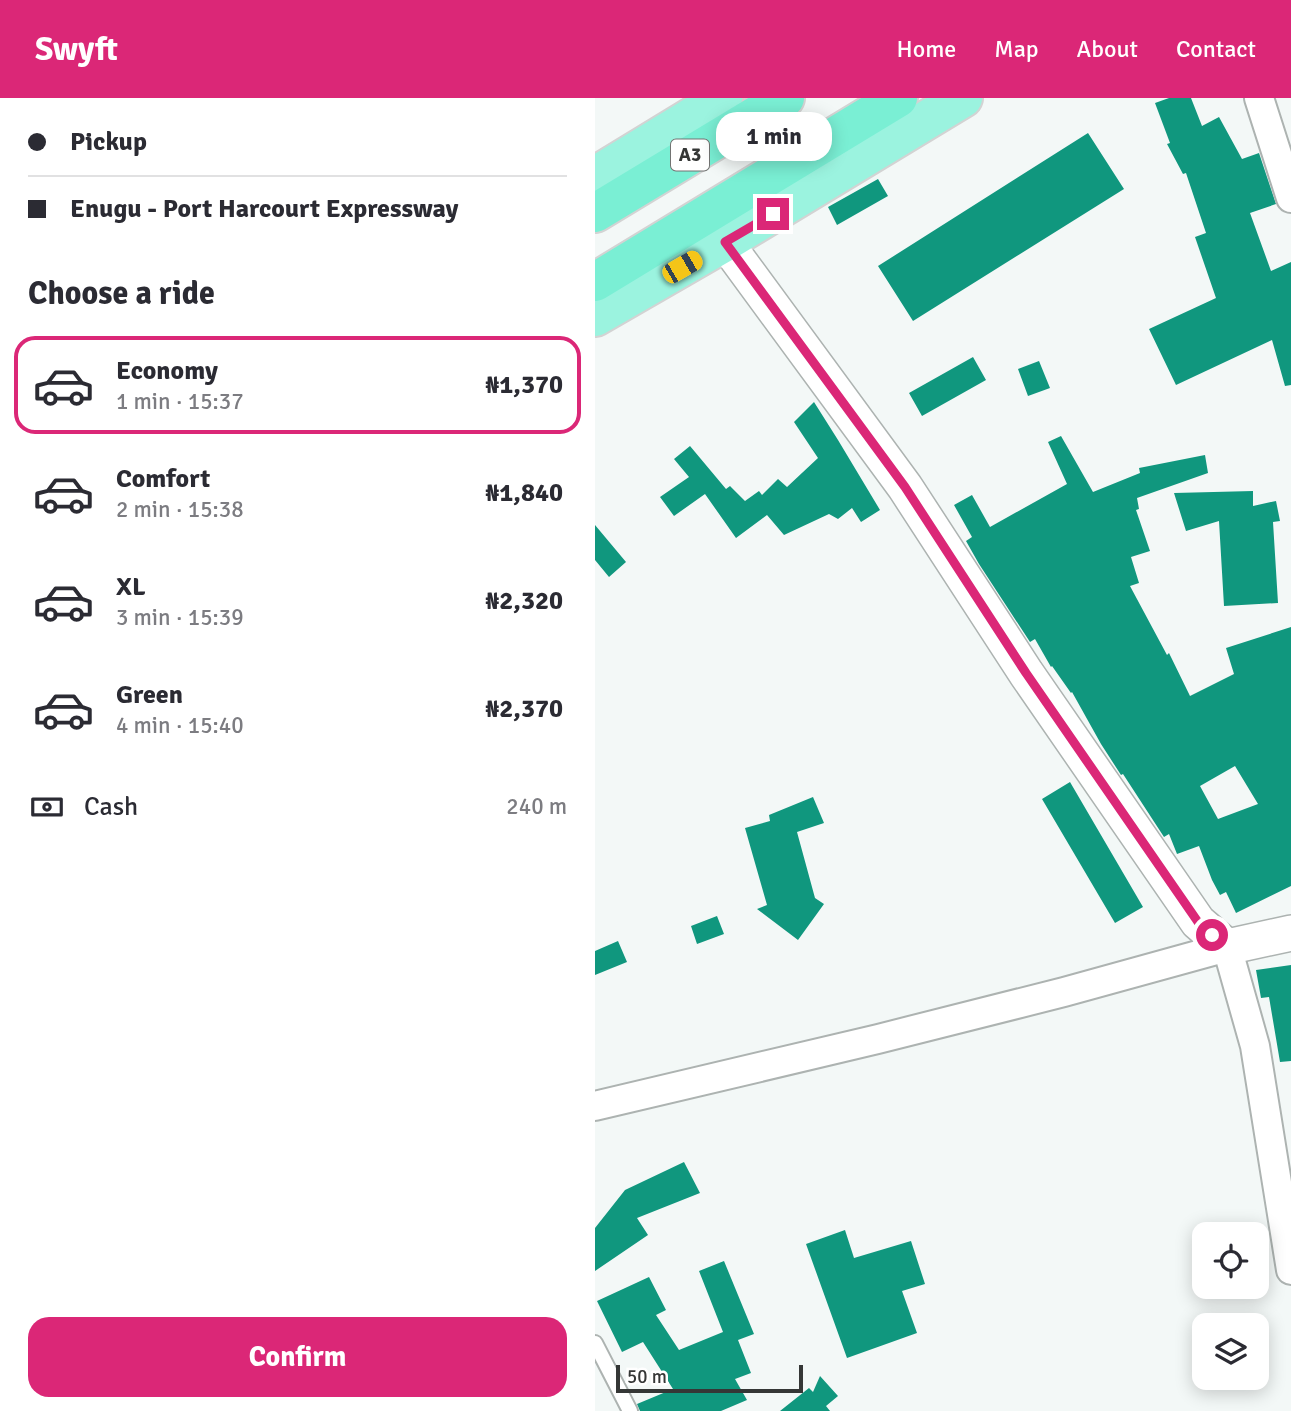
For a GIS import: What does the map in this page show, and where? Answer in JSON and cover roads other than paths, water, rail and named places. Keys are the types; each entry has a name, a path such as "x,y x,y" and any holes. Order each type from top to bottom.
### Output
{"highway":[{"name":"A3","path":"595,213 785,98"},
{"path":"595,282 898,98"}],"main road":[{"name":"A3","path":"595,177 723,98"},
{"path":"595,317 963,98"}],"street":[{"path":"1259,98 1291,198"},
{"path":"725,242 905,487 1026,673 1173,887 1198,922 1227,947 1255,1046 1291,1270"},
{"path":"595,1106 878,1039 1227,947 1291,933"}],"lane":[{"path":"595,1343 630,1411"}]}
